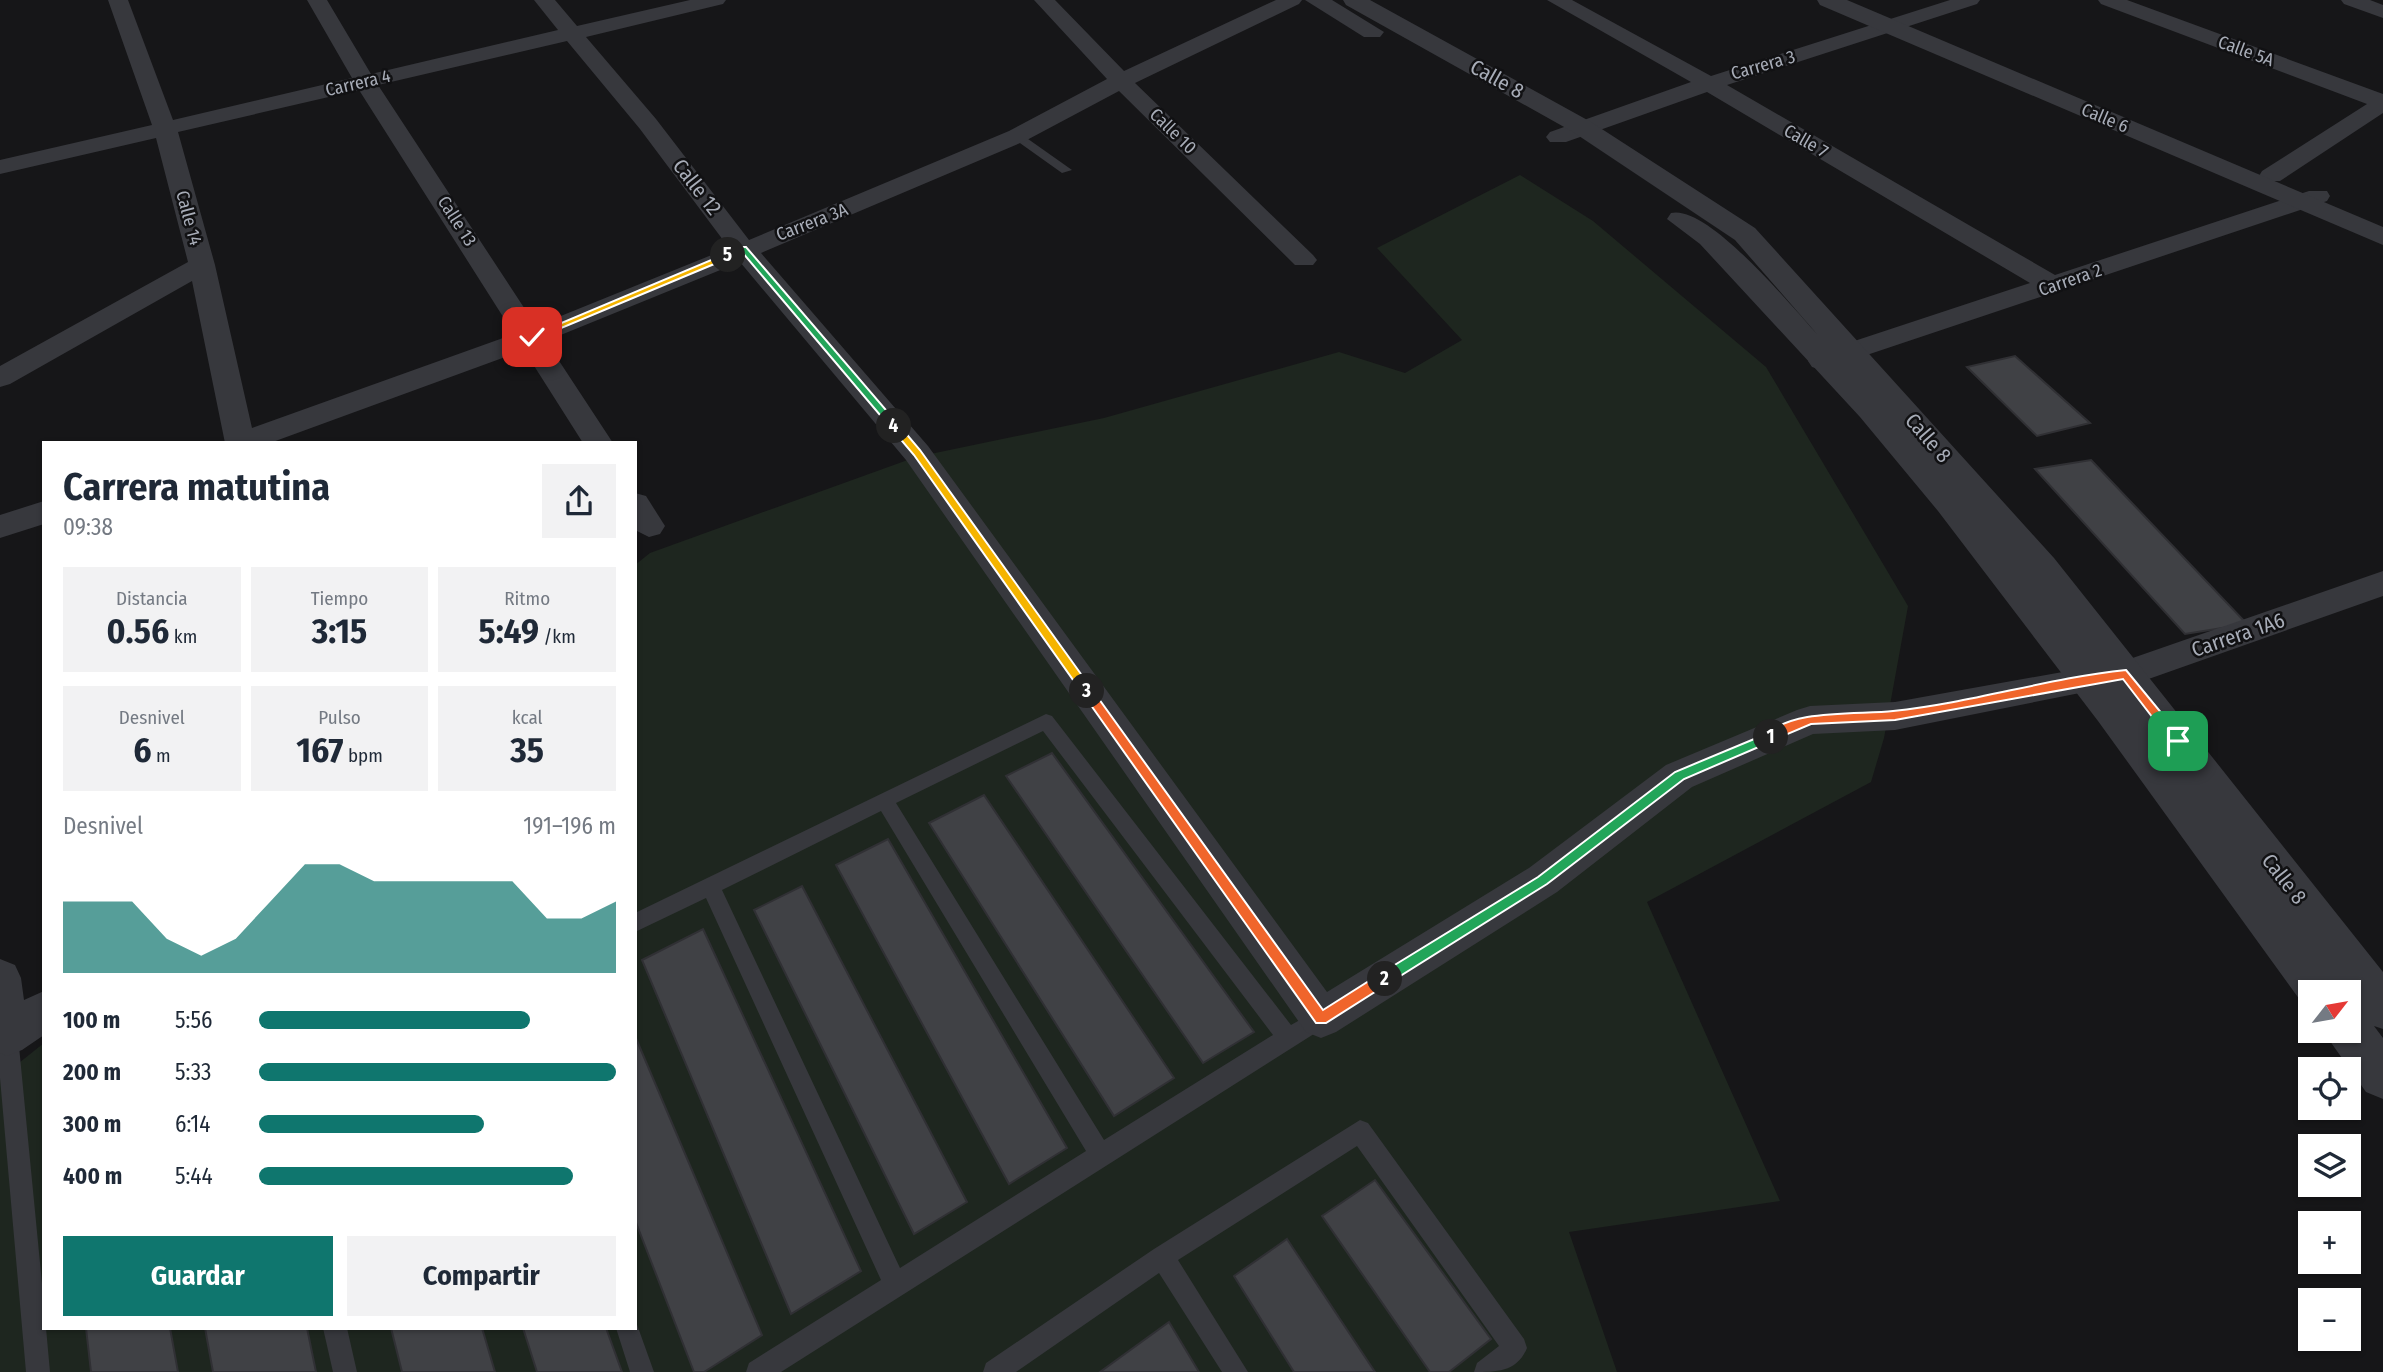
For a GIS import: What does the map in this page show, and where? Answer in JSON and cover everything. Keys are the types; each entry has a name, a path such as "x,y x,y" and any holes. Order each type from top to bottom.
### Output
{"street":[{"name":"Calle 14","path":"118,0 165,128 202,265 240,441"},
{"name":"Calle 13","path":"317,0 365,82 532,337 596,441"},
{"name":"Calle 12","path":"544,0 648,124 743,249 917,453 1321,1018"},
{"name":"Carrera 4","path":"0,167 716,0"},
{"name":"Calle 10","path":"1044,0 1121,80 1304,260"},
{"name":"Carrera 3A","path":"246,441 532,337 874,198 1017,136 1238,14 1293,0"},
{"name":"Calle 8","path":"1317,0 1570,132"},
{"name":"Calle 8","path":"1354,0 1570,132 1745,234 1838,357 2041,567 2108,676 2313,980"},
{"name":"Calle 7","path":"1557,0 1706,82 2053,285"},
{"name":"Calle 6","path":"1828,0 1899,24 2271,176 2383,236"},
{"name":"Calle 6","path":"1855,0 1899,24 2310,199 2383,223"},
{"name":"Carrera 3","path":"1570,132 1706,82 1970,0"},
{"name":"Calle 5A","path":"2108,0 2383,102"},
{"path":"2351,0 2383,12"},
{"path":"2271,176 2383,102"},
{"name":"Carrera 2","path":"1838,357 2310,199"},
{"path":"0,378 202,265"},
{"path":"0,527 42,513"},
{"name":"Carrera 1A6","path":"1321,1018 1543,880 1679,776 1810,720 1895,716 2108,676 2383,583"},
{"name":"Calle 8","path":"2108,676 2383,1008"},
{"path":"0,978 7,1036 42,1011"},
{"path":"2358,1043 2383,1076"}],"lane":[{"path":"1017,136 1066,170"},
{"path":"637,922 1046,721 1288,1038"},
{"path":"884,800 1102,1157"},
{"path":"710,886 896,1286"},
{"path":"758,1372 896,1286 998,1218 1102,1157 1321,1018"},
{"path":"7,1036 35,1218 38,1372"},
{"path":"995,1372 1162,1257 1360,1130 1515,1348 1486,1372"},
{"path":"1162,1257 1236,1372"},
{"path":"335,1330 345,1372"},
{"path":"629,1330 642,1372"}],"shaded area":[{"path":"1520,175 1593,221 1766,367 1908,606 1884,738 1871,782 1647,902 1780,1201 1569,1232 1617,1372 0,1372 0,1078 42,1045 42,1330 637,1330 637,563 650,553 916,457 1104,418 1339,352 1405,373 1462,340 1377,248"}],"building":[{"path":"2015,356 2090,423 2037,436 1967,367"},
{"path":"2091,460 2247,624 2185,634 2035,469"},
{"path":"1052,753 1254,1032 1203,1063 1006,776"},
{"path":"984,795 1174,1078 1114,1116 929,823"},
{"path":"888,839 1067,1148 1009,1184 836,865"},
{"path":"802,886 967,1202 914,1234 754,910"},
{"path":"703,929 861,1271 791,1314 642,960"},
{"path":"637,1041 762,1335 704,1372 694,1372 637,1225"},
{"path":"1375,1180 1491,1339 1449,1372 1430,1372 1322,1216"},
{"path":"1287,1239 1375,1372 1294,1372 1234,1276"},
{"path":"1169,1322 1199,1372 1100,1372"},
{"path":"86,1330 170,1330 178,1372 91,1372"},
{"path":"205,1330 307,1330 316,1372 213,1372"},
{"path":"392,1330 483,1330 495,1372 402,1372"},
{"path":"524,1330 607,1330 622,1372 537,1372"}],"route":[{"path":"532,337 743,249 917,453 1321,1018 1543,880 1679,776 1810,720 1895,716 2090,678 2126,674 2178,741"}]}
